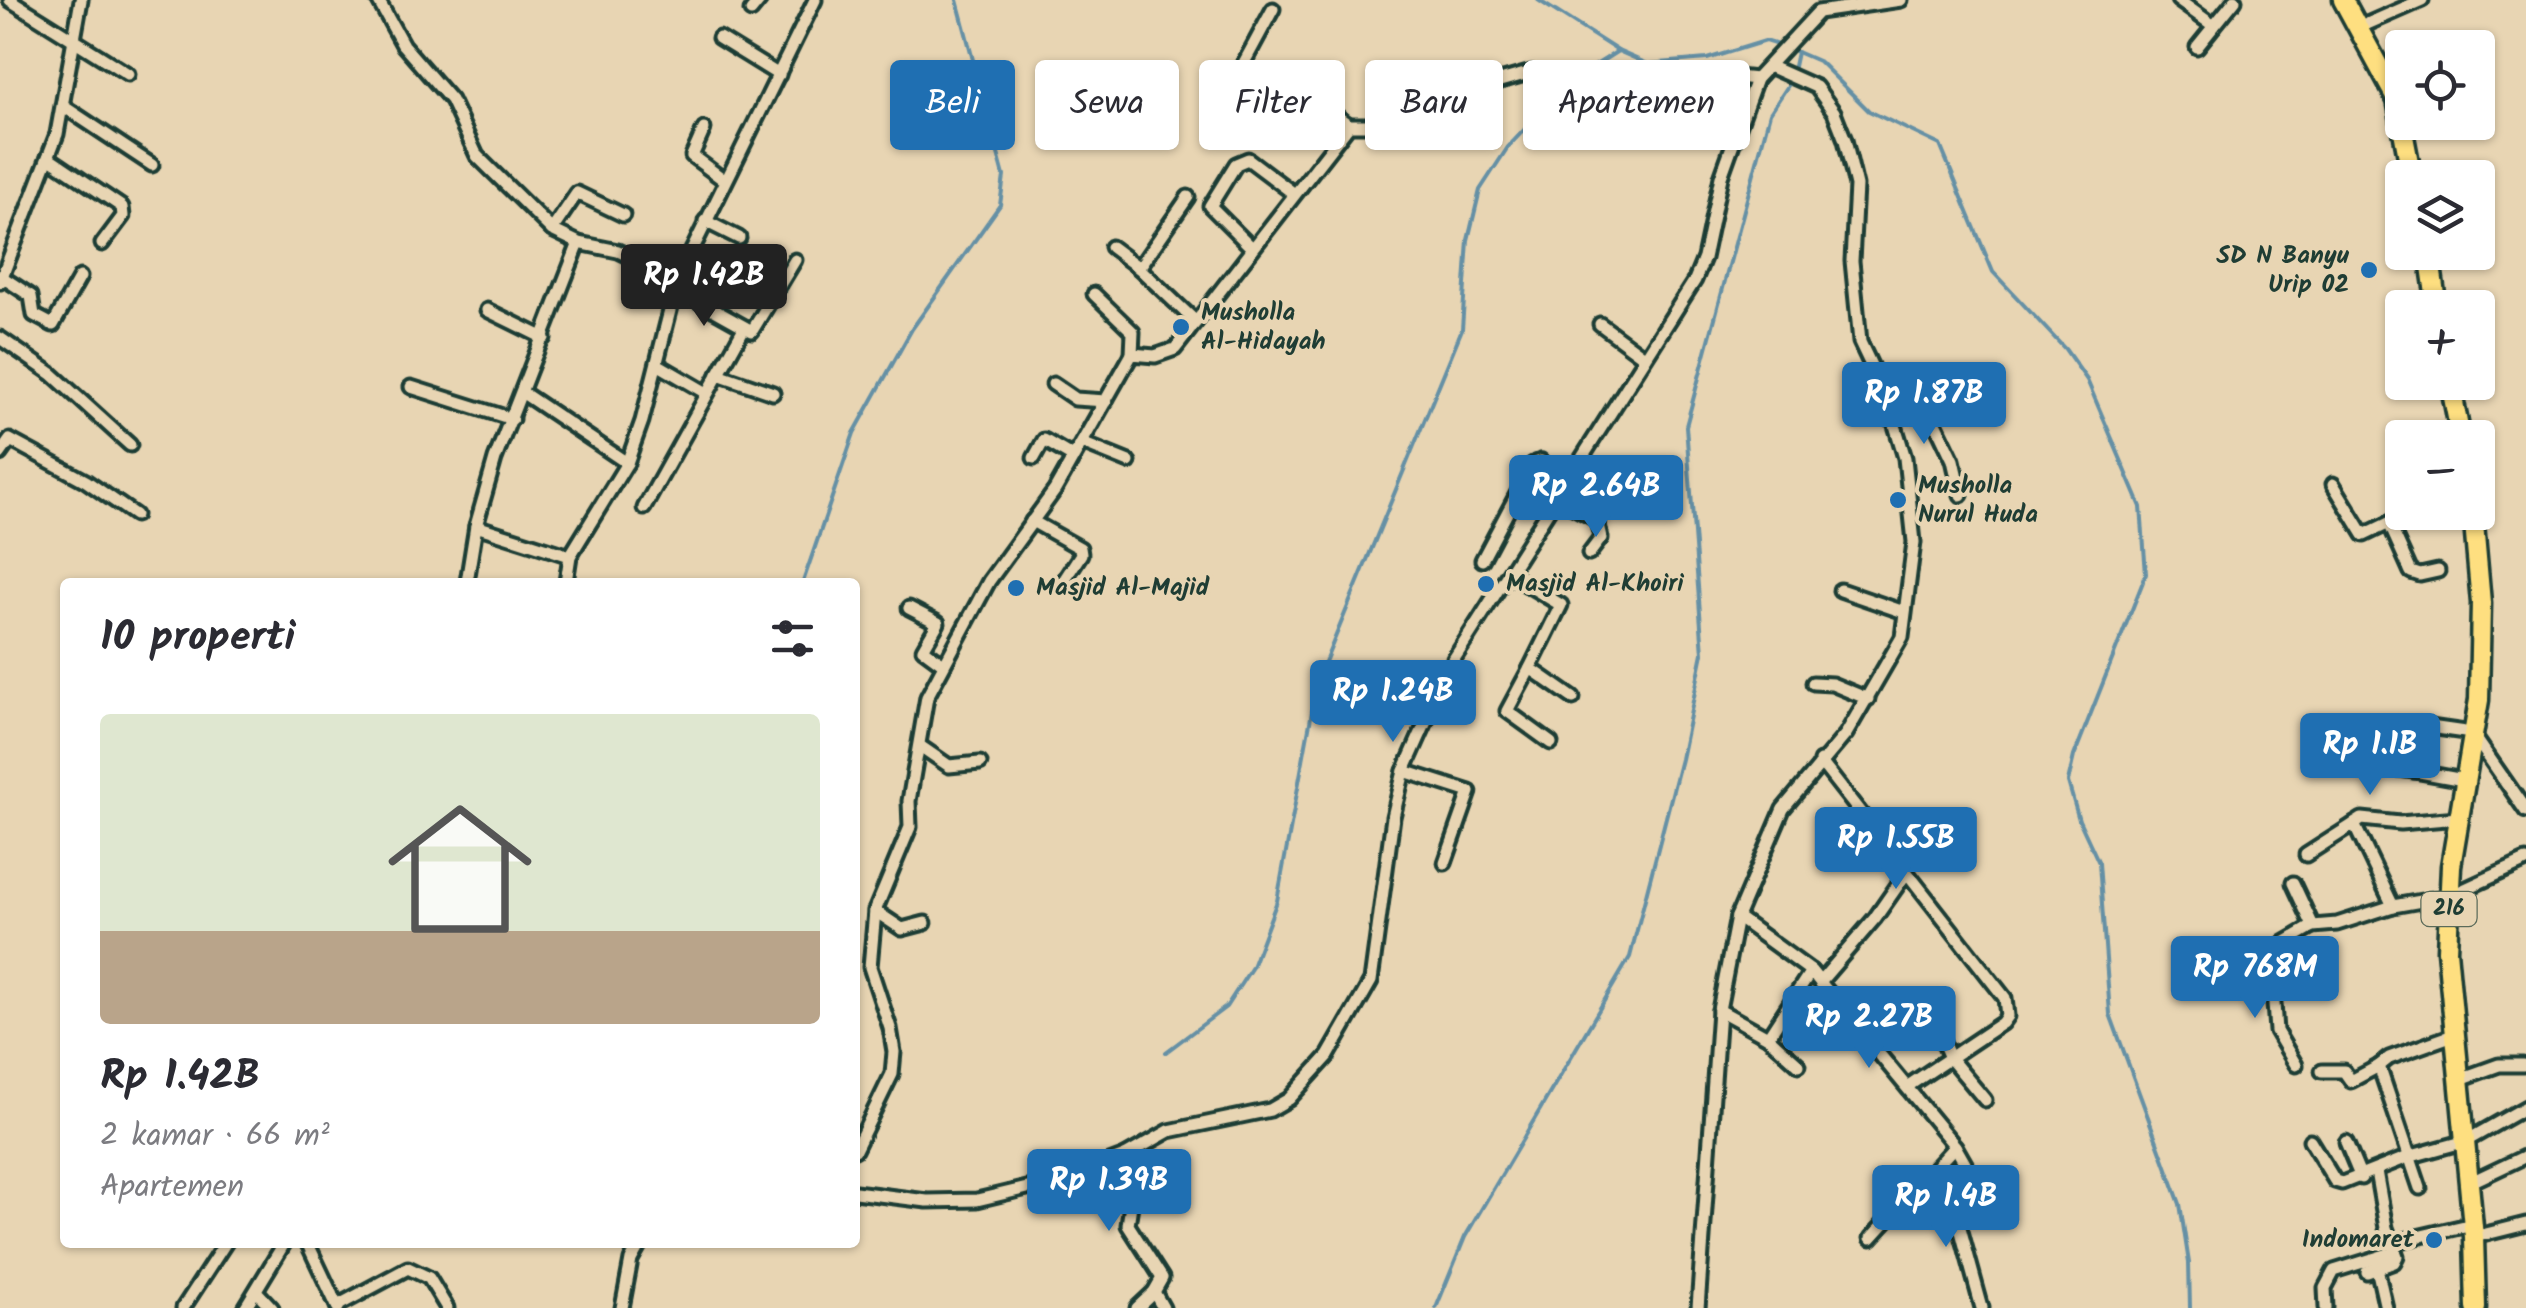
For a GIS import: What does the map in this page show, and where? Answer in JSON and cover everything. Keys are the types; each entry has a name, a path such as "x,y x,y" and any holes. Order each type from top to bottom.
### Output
{"main road":[{"path":"2343,0 2397,100 2409,160"},
{"name":"216","path":"2475,530 2482,654 2458,818 2447,950 2474,1230 2476,1308"}],"street":[{"path":"10,0 128,74"},
{"path":"80,278 53,325 34,315 31,296 1,280 4,259 48,157 63,106 81,0"},
{"path":"750,11 760,0"},
{"path":"567,578 570,556 627,463 676,283 815,0"},
{"path":"860,1193 927,1201 977,1200 1065,1178 1125,1156 1169,1130 1270,1110 1305,1085 1328,1056 1371,980 1392,817 1404,772 1454,659 1643,356 1670,324 1704,258 1721,177 1756,79 1818,12 1902,0"},
{"path":"2178,0 2214,26"},
{"path":"2197,48 2235,0"},
{"path":"2358,28 2422,0"},
{"path":"379,1 412,58 450,100 476,156 552,230 579,243 618,251 752,332 795,260"},
{"path":"1273,9 1232,86 1233,91 1274,114 1287,92 1296,87 1349,125 1407,126 1500,80 1532,72 1661,95 1737,77 1756,79"},
{"path":"719,38 779,75"},
{"path":"1698,1308 1719,1010 1737,917 1783,809 1846,734 1902,637 1914,542 1905,458 1887,399 1860,342 1852,261 1856,186 1852,163 1824,96 1775,62"},
{"path":"63,106 152,165"},
{"path":"1132,354 1167,355 1349,125"},
{"path":"704,129 692,156 724,180"},
{"path":"48,157 122,207 123,216 102,244"},
{"path":"1252,248 1210,206 1236,164 1248,159 1293,193"},
{"path":"552,230 577,194 623,215"},
{"path":"1139,268 1188,197"},
{"path":"705,221 739,238"},
{"path":"468,578 476,526 579,243"},
{"path":"1111,247 1196,322"},
{"path":"860,1141 885,1094 894,1052 870,967 875,911 906,842 927,697 989,580 1082,443 1132,354 1133,332 1094,294"},
{"path":"487,310 544,338"},
{"path":"1600,324 1643,356"},
{"path":"644,508 744,328"},
{"path":"0,338 52,374 130,445"},
{"path":"657,364 707,393"},
{"path":"718,374 773,393"},
{"path":"1053,384 1075,399 1106,401"},
{"path":"411,387 512,419"},
{"path":"522,394 627,463"},
{"path":"1887,399 1922,395 1953,460 1961,495"},
{"path":"0,454 10,440 86,481 135,516"},
{"path":"1034,458 1044,440 1073,457"},
{"path":"1082,443 1129,462"},
{"path":"1482,560 1533,464 1541,461 1559,493 1597,520"},
{"path":"2333,484 2364,535 2385,525"},
{"path":"1589,554 1600,538 1597,520 1614,492"},
{"path":"1032,521 1080,548 1081,554 1061,585"},
{"path":"476,526 570,556"},
{"path":"2392,530 2410,572 2420,575 2438,571"},
{"path":"1508,574 1561,605 1507,711 1550,743"},
{"path":"1840,590 1904,612"},
{"path":"909,608 938,623 923,649 942,664"},
{"path":"1530,668 1573,698"},
{"path":"1812,683 1832,684 1868,699"},
{"path":"2414,771 2423,726 2472,732 2525,806"},
{"path":"920,746 950,766 980,763"},
{"path":"1820,761 2005,998 2007,1016 2002,1023 1908,1086"},
{"path":"2354,762 2464,780"},
{"path":"1404,772 1470,792 1445,864"},
{"path":"2306,855 2368,818 2400,823 2458,818"},
{"path":"2354,824 2394,906"},
{"path":"2243,967 2312,926 2337,924 2394,906 2450,896 2526,861"},
{"path":"1768,1037 1815,976 1876,918 1907,872"},
{"path":"2293,883 2312,926"},
{"path":"875,911 902,929 925,923"},
{"path":"1737,917 1815,976 1872,1041 1955,1146 1992,1212"},
{"path":"2264,954 2272,976 2276,1031 2296,1065"},
{"path":"1872,1041 1919,998 1925,1000 1950,1058 1985,1100"},
{"path":"1719,1010 1768,1037 1799,1065"},
{"path":"2322,1070 2344,1071 2350,1081 2389,1058 2456,1034"},
{"path":"2460,1079 2499,1065 2525,1068"},
{"path":"2379,1066 2420,1188"},
{"path":"2310,1140 2335,1180 2342,1183 2408,1157 2466,1141 2526,1108"},
{"path":"2346,1142 2362,1178"},
{"path":"1871,1238 1955,1146"},
{"path":"1125,1156 1134,1185 1128,1225 1160,1271 1161,1283 1137,1308"},
{"path":"2470,1183 2526,1156"},
{"path":"2376,1171 2393,1247 2394,1262 2372,1270 2386,1308"},
{"path":"1914,1188 1958,1224 1982,1308"},
{"path":"2326,1308 2325,1288 2334,1272 2393,1247 2526,1224"},
{"path":"183,1308 222,1248"},
{"path":"245,1308 282,1248"},
{"path":"310,1248 337,1307 408,1268 429,1278 447,1308"},
{"path":"622,1308 638,1248"},
{"path":"256,1292 272,1308"},
{"path":"1154,1292 1163,1308"}],"waterway":[{"path":"804,578 854,433 912,329 1000,205 1004,176 957,0"},
{"path":"1538,0 1618,51 1648,64 1707,59 1765,41 1781,46"},
{"path":"1790,49 1820,62 1869,111 1940,145 1993,272 2065,349 2087,380 2141,507 2146,574 2074,756 2068,782 2079,820 2099,863 2110,1014 2180,1204 2189,1263 2190,1308"},
{"path":"1604,60 1618,51"},
{"path":"1793,71 1797,52"},
{"path":"1436,1308 1465,1237 1630,957 1681,759 1703,653 1686,426 1770,113 1791,81"},
{"path":"1166,1052 1226,1007 1252,967 1277,901 1318,679 1462,329 1468,240 1480,190 1523,131"}],"place":[{"name":"SD N Banyu Urip 02","path":"2369,270"},
{"name":"Musholla Al-Hidayah","path":"1181,327"},
{"name":"Musholla Nurul Huda","path":"1898,500"},
{"name":"Masjid Al-Khoiri","path":"1486,584"},
{"name":"Masjid Al-Majid","path":"1016,588"},
{"name":"Indomaret","path":"2434,1240"}]}
